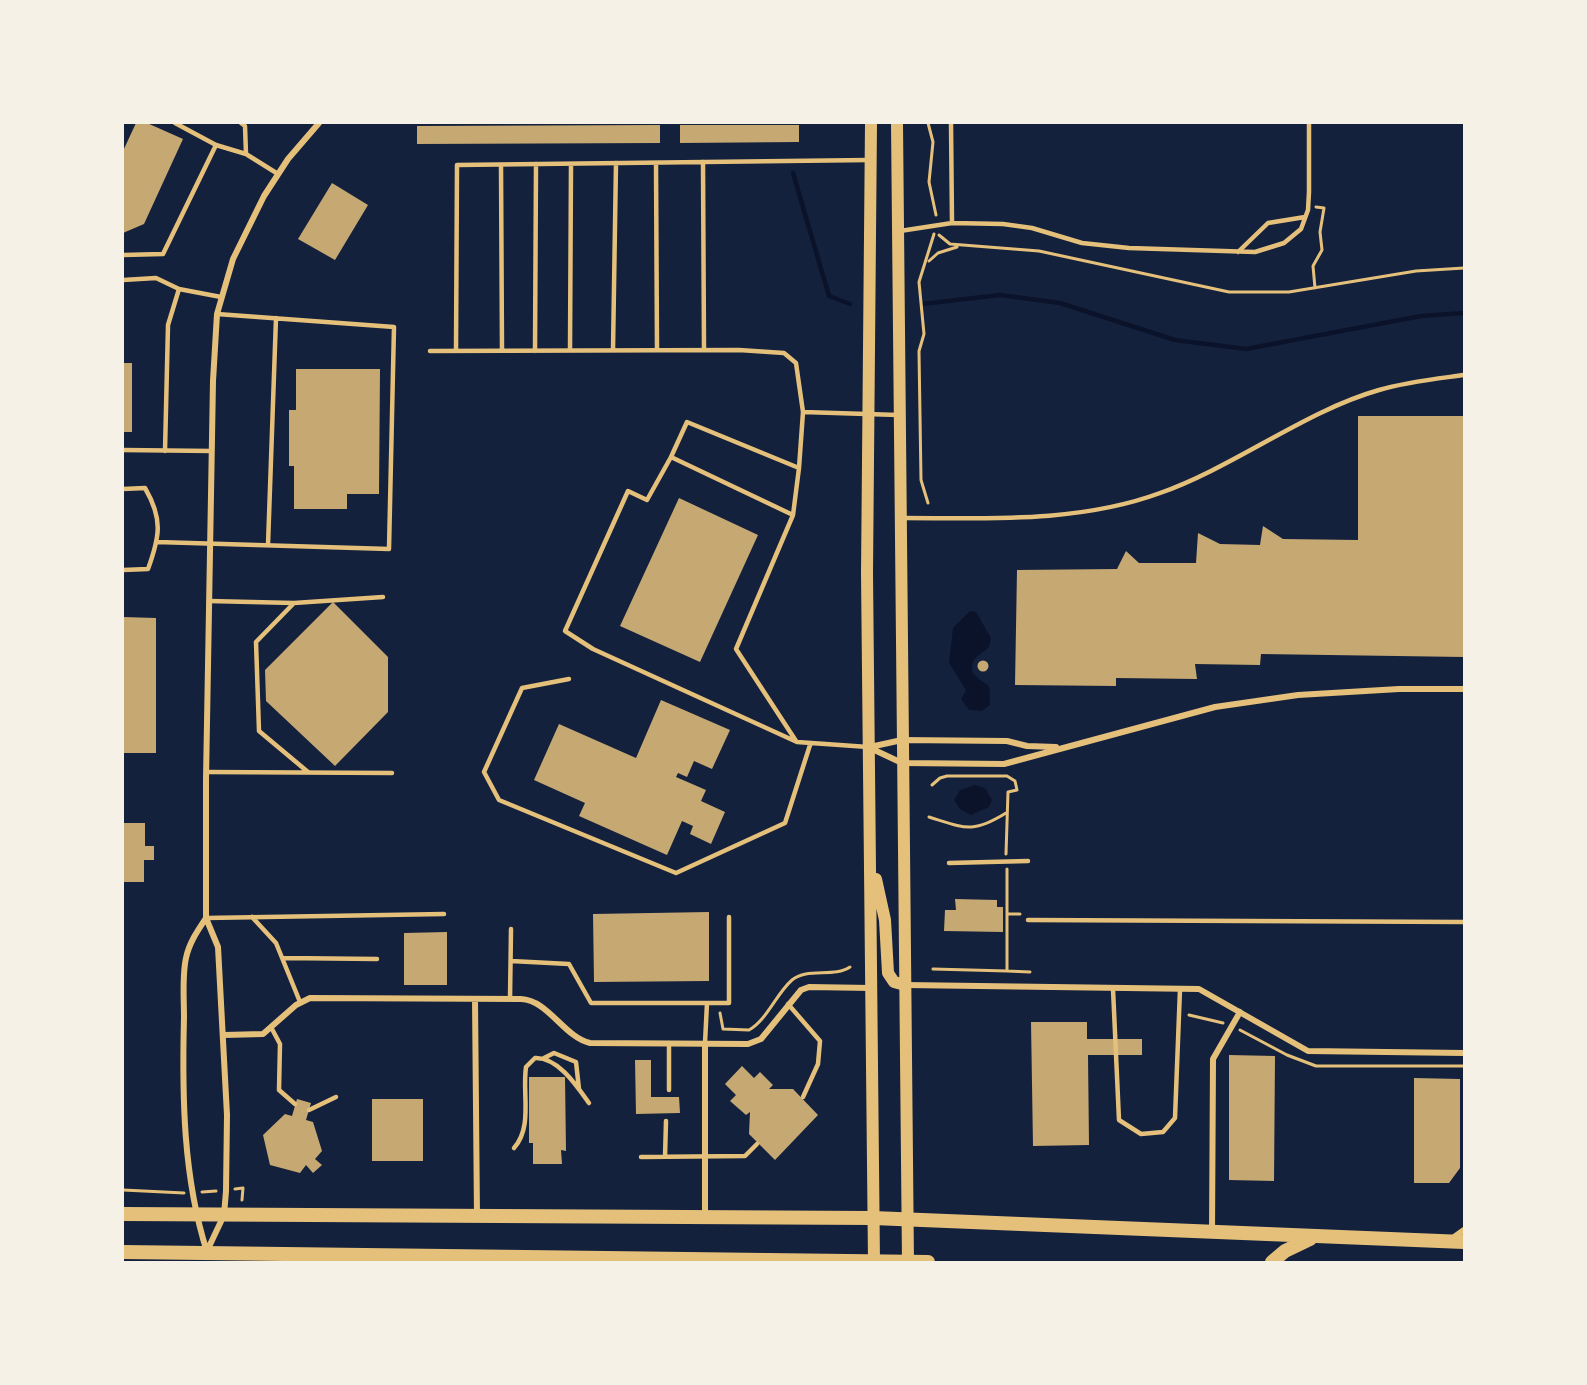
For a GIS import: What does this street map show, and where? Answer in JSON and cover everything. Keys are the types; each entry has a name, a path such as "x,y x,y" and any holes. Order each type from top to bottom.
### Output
{"main road":[{"path":"871,123 868,747 874,1262"},
{"path":"897,123 898,415 908,1262"},
{"path":"871,858 885,920 888,973 894,982 905,985"},
{"path":"123,1214 873,1218 1464,1242"},
{"path":"1272,1262 1285,1251 1315,1237"},
{"path":"123,1252 928,1262"}],"street":[{"path":"207,1252 224,1215 227,1115 218,947 206,918 210,543 217,314 243,235 278,174 320,123"},
{"path":"868,747 903,763 1004,764 1027,759 1059,747 1215,707 1294,695 1399,688 1464,689"},
{"path":"868,747 903,740 1007,741 1027,746 1059,747"},
{"path":"206,918 193,937 185,958 184,1124 195,1214 207,1252"},
{"path":"905,985 1199,989 1308,1051 1464,1053"},
{"path":"224,1035 258,1035 272,1029 300,1002 310,998 510,999 532,1000 584,1041 748,1044 757,1041 797,992 809,987 872,988"},
{"path":"475,999 477,1217"},
{"path":"1212,1233 1213,1059 1240,1012"},
{"path":"705,1044 705,1218"},
{"path":"1448,1241 1464,1230"}],"lane":[{"path":"175,123 216,145 246,154 278,174"},
{"path":"241,123 245,126 246,154"},
{"path":"951,123 952,223"},
{"path":"897,231 952,223 1022,226 1082,243 1129,248 1255,252 1284,243 1301,229 1308,206 1309,123"},
{"path":"123,255 163,254 216,145"},
{"path":"456,351 457,165 871,160"},
{"path":"703,162 704,350"},
{"path":"613,350 616,163"},
{"path":"657,163 657,350"},
{"path":"535,351 537,164"},
{"path":"570,350 571,164"},
{"path":"501,165 502,351"},
{"path":"1238,252 1268,223 1305,217"},
{"path":"123,280 156,278 179,289 221,297"},
{"path":"165,451 168,325 179,289"},
{"path":"158,542 389,549 394,327 217,314"},
{"path":"268,545 276,318"},
{"path":"430,351 704,350 784,353 796,363 803,412 793,515 736,649 797,742"},
{"path":"899,518 1026,517 1094,510 1160,494 1213,470 1322,414 1377,390 1464,375"},
{"path":"803,412 898,415"},
{"path":"799,468 687,422 647,500 628,491 565,631 593,649 797,742 810,745 868,747"},
{"path":"123,450 212,451"},
{"path":"671,457 793,515"},
{"path":"123,489 145,488 157,509 158,542 148,569 123,570"},
{"path":"209,601 294,603 383,597"},
{"path":"294,603 256,642 259,730 308,772"},
{"path":"569,680 522,688 484,772 499,800 676,873 785,823 810,745"},
{"path":"206,772 392,773"},
{"path":"949,863 1028,861"},
{"path":"206,918 444,914"},
{"path":"252,917 276,943 300,1002"},
{"path":"510,961 569,964 591,1003 729,1003 729,917"},
{"path":"1029,917 1464,922"},
{"path":"510,999 511,929"},
{"path":"283,958 377,959"},
{"path":"1113,989 1119,1120 1141,1134 1163,1132 1175,1118 1180,989"},
{"path":"705,1044 707,1003"},
{"path":"788,1004 820,1041 818,1064 803,1097"},
{"path":"272,1029 280,1044 279,1090 295,1104"},
{"path":"669,1043 669,1090"},
{"path":"514,1148 522,1139 525,1127 526,1067 535,1058 544,1058 554,1053 576,1062 579,1089"},
{"path":"544,1058 553,1063 579,1089 589,1103"},
{"path":"309,1110 336,1097"},
{"path":"665,1157 666,1120"},
{"path":"641,1157 746,1155 758,1144"}],"path":[{"path":"928,123 933,142 929,182 939,225"},
{"path":"1308,206 1324,208 1320,232 1322,250 1313,266 1315,288"},
{"path":"928,504 921,480 919,351 924,334 919,282 936,228 944,240 959,246 1039,251 1229,292 1289,292 1416,271 1464,268"},
{"path":"927,262 938,253 959,246"},
{"path":"929,817 964,828 975,828 1006,813"},
{"path":"1007,914 1029,917"},
{"path":"721,1003 723,1029 749,1030 793,979 818,972 844,971 850,967"},
{"path":"1007,971 1030,972"}],"water":[{"path":"970,611 976,612 991,638 989,647 976,658 972,668 973,673 988,685 990,691 990,705 982,711 969,710 961,699 966,690 949,663 953,628"},
{"path":"975,785 985,788 992,800 989,807 971,815 960,809 954,800 960,790"}],"building":[{"path":"136,123 147,123 183,139 144,224 123,233 123,151"},
{"path":"660,125 660,143 417,144 417,126"},
{"path":"680,125 799,125 799,142 680,143"},
{"path":"332,183 368,205 335,260 298,239"},
{"path":"123,363 132,363 132,432 123,432"},
{"path":"296,369 380,369 379,494 347,494 347,509 294,509 294,466 289,466 289,410 296,410"},
{"path":"1358,416 1464,416 1464,657 1261,654 1260,665 1195,664 1197,679 1116,678 1116,686 1015,685 1017,570 1117,569 1126,551 1139,563 1196,563 1198,533 1220,544 1260,545 1263,526 1283,539 1358,540"},
{"path":"679,498 758,535 700,662 620,626"},
{"path":"333,602 388,657 388,712 335,766 266,701 265,670"},
{"path":"123,617 156,618 156,753 123,753"},
{"path":"983,661 987,662 987,670 983,671 979,670 978,666 979,662"},
{"path":"661,700 730,730 712,769 694,761 687,777 678,773 676,777 706,790 701,801 725,812 711,844 690,834 693,826 682,821 667,855 579,816 585,803 534,780 559,724 636,758"},
{"path":"123,823 145,823 145,846 154,846 154,860 144,860 144,882 123,882"},
{"path":"955,899 997,900 997,907 1003,907 1003,932 944,931 945,910 956,910"},
{"path":"709,912 709,981 594,982 593,914"},
{"path":"447,932 447,985 404,985 404,933"},
{"path":"1031,1022 1087,1022 1087,1039 1142,1039 1142,1055 1088,1055 1089,1145 1033,1146"},
{"path":"1229,1055 1275,1056 1274,1181 1229,1180"},
{"path":"635,1060 651,1060 651,1097 679,1097 680,1113 636,1114"},
{"path":"742,1066 754,1078 760,1072 773,1085 769,1089 793,1089 818,1115 775,1160 749,1134 750,1112 746,1115 730,1101 736,1095 725,1084"},
{"path":"529,1077 565,1077 566,1151 561,1150 562,1164 533,1164 533,1143 529,1143"},
{"path":"1414,1078 1460,1079 1460,1168 1449,1183 1414,1183"},
{"path":"297,1099 311,1103 306,1120 313,1122 322,1151 315,1159 322,1165 313,1173 306,1165 300,1173 270,1165 263,1135 285,1114 292,1116"},
{"path":"372,1099 423,1099 423,1161 372,1161"}],"waterway":[{"path":"793,173 829,296 850,304"},
{"path":"922,304 1000,295 1060,303 1175,340 1246,349 1421,316 1464,313"}]}
